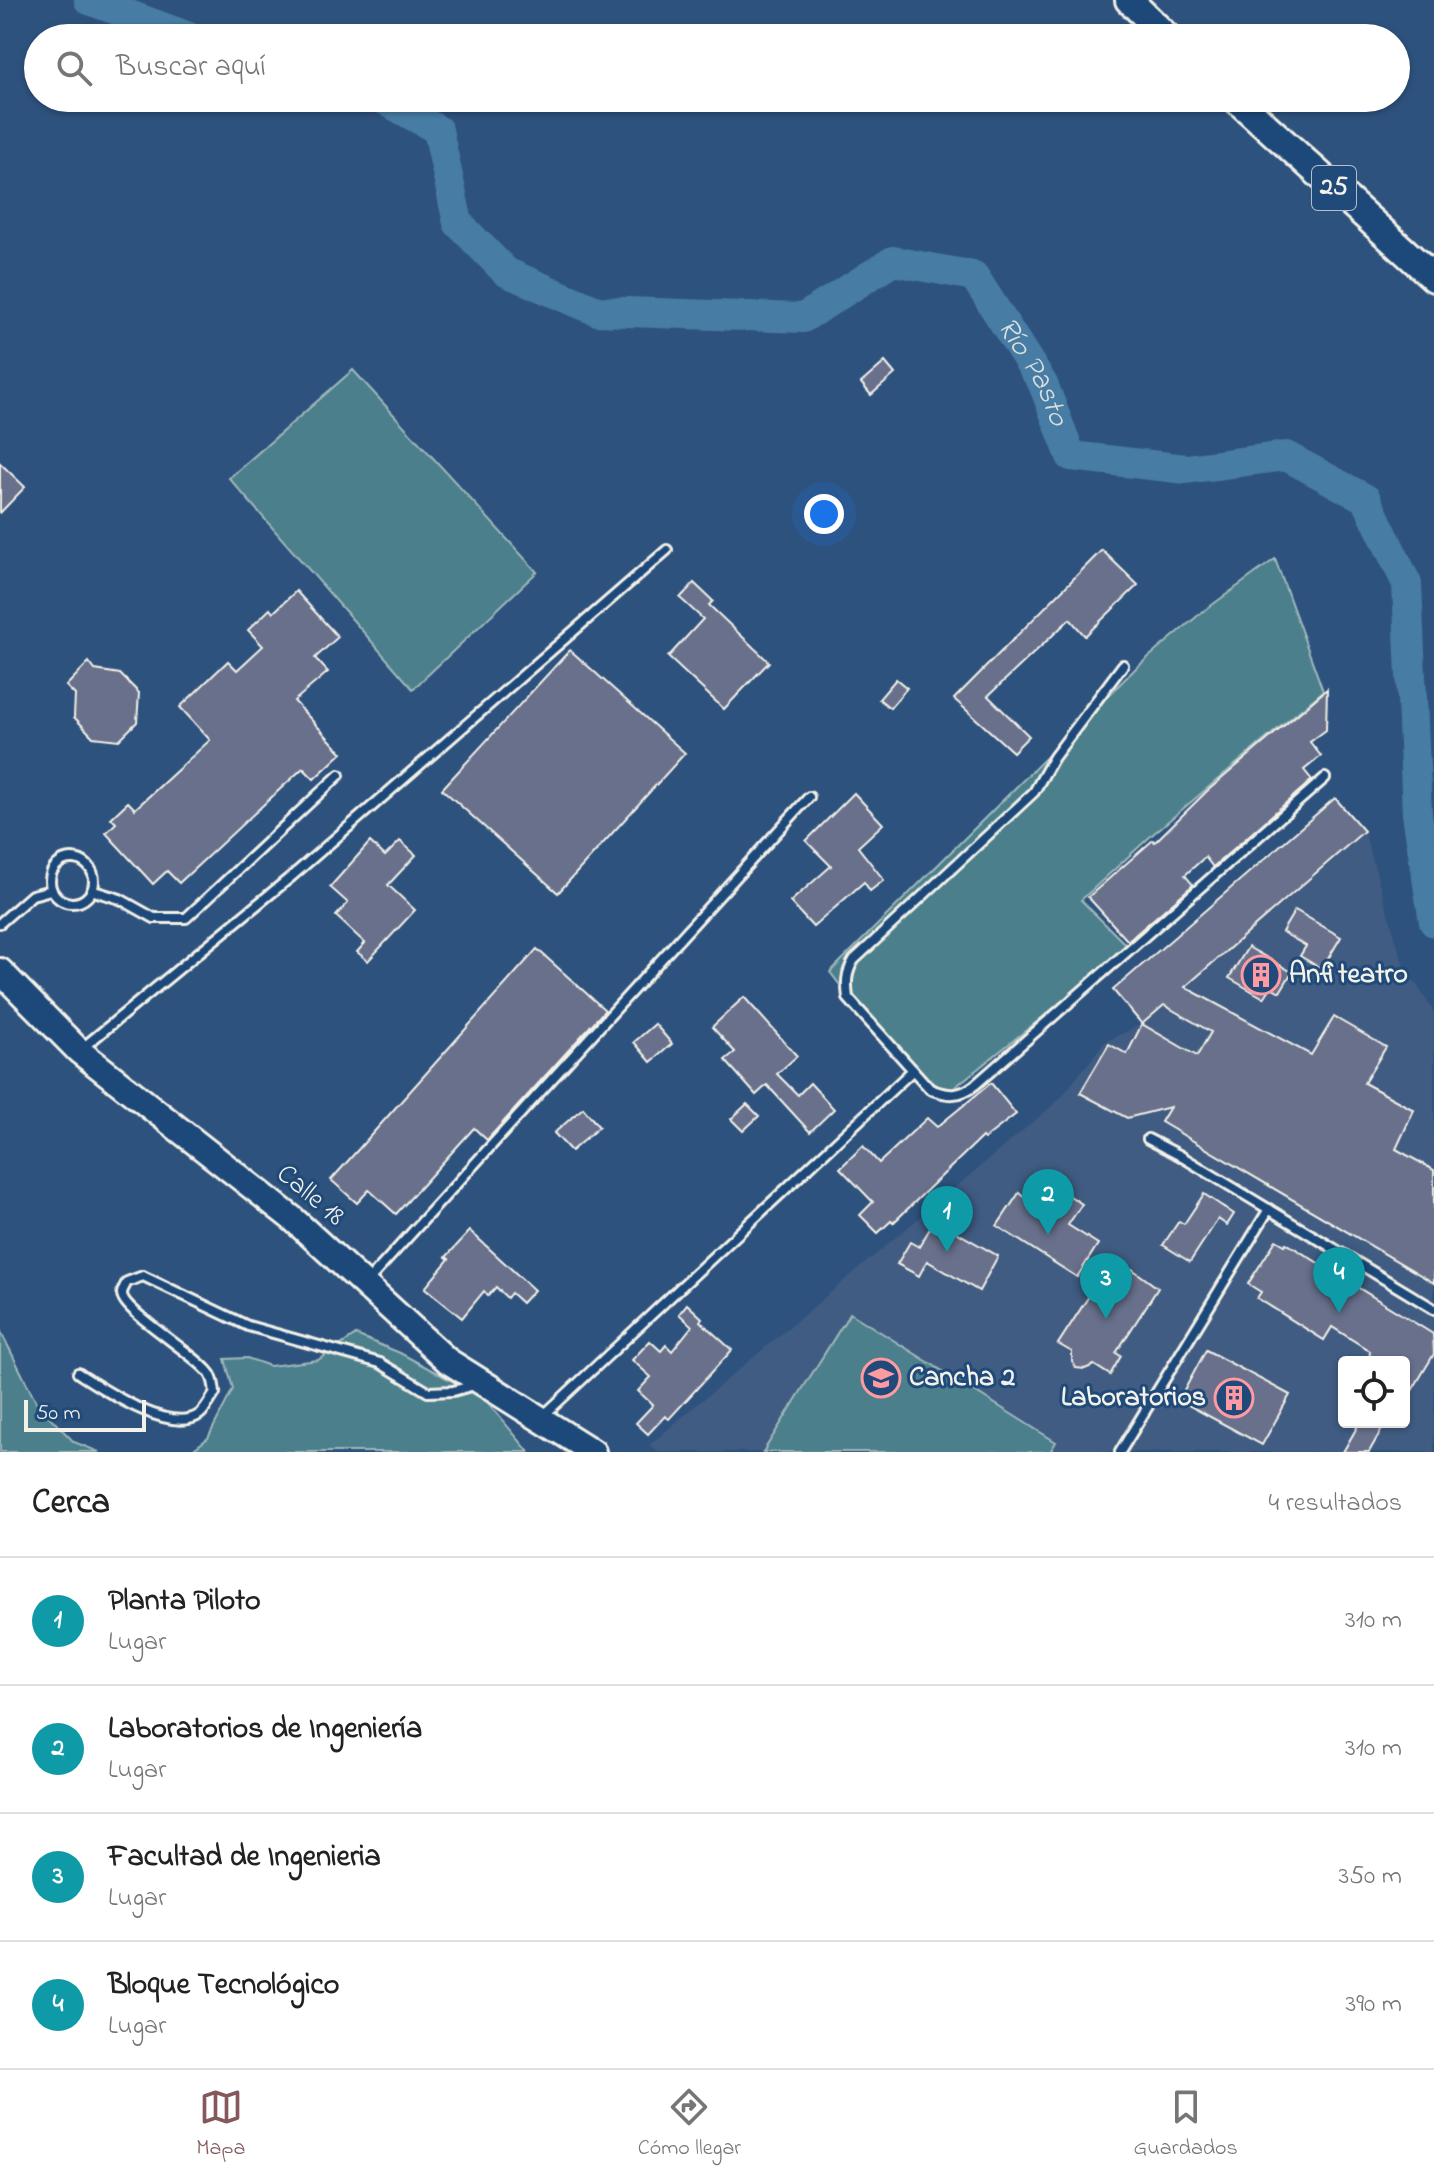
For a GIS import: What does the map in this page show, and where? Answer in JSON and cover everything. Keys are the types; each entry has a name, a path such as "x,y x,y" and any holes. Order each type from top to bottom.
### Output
{"main road":[{"path":"1129,0 1154,24"},
{"name":"25","path":"1250,112 1434,278"},
{"name":"Calle 18","path":"0,971 79,1051 293,1219 448,1361 593,1452"}],"lane":[{"path":"79,1051 292,876 667,550"},
{"path":"1123,665 1054,757 1034,792 849,968 846,978 848,998 930,1089 959,1095 967,1091 1325,778"},
{"path":"94,891 120,899 154,918 186,918 339,775"},
{"path":"366,1284 809,797"},
{"path":"64,860 82,860 94,873 94,891 81,903 63,903 51,890 51,872 64,860"},
{"path":"0,923 32,895 51,890"},
{"path":"540,1419 913,1070"},
{"path":"1148,1139 1434,1309"},
{"path":"1120,1452 1269,1209"},
{"path":"78,1373 131,1406 181,1420 202,1413 215,1393 209,1372 139,1317 122,1298 127,1282 143,1276 248,1326 380,1363 428,1392 453,1391 482,1383"}],"shaded area":[{"path":"1364,831 1403,963 1434,1012 1434,1452 660,1452 649,1445 1059,1100 1105,1042 1142,1024"}],"green space":[{"path":"353,370 537,572 413,689 229,478"},
{"path":"1275,559 1323,691 1153,834 1081,900 1129,948 950,1091 909,1075 830,972 1137,667 1201,613"},
{"name":"Cancha 2","path":"850,1313 1056,1442 1050,1452 763,1452"},
{"path":"0,1330 37,1404 74,1442 99,1452 0,1452"},
{"path":"356,1335 400,1353 484,1398 529,1452 190,1452 208,1438 233,1389 225,1359 247,1358 270,1366 318,1360"}],"building":[{"path":"885,362 895,374 871,395 861,383"},
{"path":"0,463 25,487 0,513"},
{"path":"1102,550 1138,585 1085,636 1070,619 988,696 1029,736 1013,752 954,699"},
{"path":"694,583 713,601 709,605 769,662 724,709 668,657 703,619 680,598"},
{"path":"296,591 338,637 315,658 328,672 294,701 342,753 314,779 303,768 179,883 167,871 153,884 106,833 116,823 111,818 128,802 135,809 210,740 180,707 228,661 237,670 263,646 248,630 270,609 273,613"},
{"path":"570,650 685,753 558,893 442,789"},
{"path":"89,662 95,670 120,674 139,693 137,722 119,740 93,737 74,717 75,695 66,686"},
{"path":"896,679 907,688 890,708 879,699"},
{"path":"1327,689 1326,730 1310,742 1321,756 1304,770 1312,780 1213,867 1205,857 1185,875 1193,885 1128,941 1088,897 1153,840 1155,842 1206,792"},
{"path":"854,793 883,824 858,847 884,880 870,891 864,882 813,927 790,902 831,866 806,841"},
{"path":"1335,798 1364,831 1185,987 1311,1055 1334,1017 1386,1047 1364,1083 1414,1110 1396,1149 1434,1170 1434,1283 1161,1122 1170,1107 1127,1118 1080,1093 1109,1044 1127,1054 1142,1024 1113,990","holes":["1164,1005 1211,1032 1197,1056 1142,1024"]},
{"path":"400,841 416,855 388,885 415,910 368,961 357,952 365,943 336,916 348,903 330,887 370,842 385,856"},
{"path":"1295,910 1341,937 1322,969 1300,956 1306,946 1282,932"},
{"name":"Anfiteatro","path":"1248,947 1292,972 1280,992 1271,987 1264,998 1229,978"},
{"path":"537,949 605,1010 487,1140 474,1128 396,1214 369,1190 357,1203 331,1180"},
{"path":"744,997 797,1056 777,1074 798,1095 810,1083 834,1109 810,1132 767,1085 756,1095 725,1060 735,1052 712,1027"},
{"path":"655,1024 672,1044 651,1062 634,1042"},
{"path":"991,1083 1016,1114 984,1139 982,1137 893,1223 891,1221 878,1233 860,1215 873,1202 840,1168 863,1146 879,1163 927,1118 937,1127"},
{"path":"747,1104 759,1116 743,1131 731,1119"},
{"path":"583,1108 599,1127 571,1151 554,1133"},
{"path":"1019,1193 1051,1214 1065,1193 1082,1204 1068,1225 1098,1244 1077,1277 997,1226"},
{"path":"1204,1194 1234,1214 1227,1225 1218,1219 1190,1262 1163,1245 1179,1221 1184,1224"},
{"path":"935,1220 998,1256 979,1291 927,1261 919,1276 897,1264 910,1242 919,1247"},
{"path":"470,1231 534,1290 522,1303 511,1293 507,1298 496,1287 488,1296 484,1291 462,1318 425,1288 449,1259 446,1257"},
{"path":"1276,1240 1286,1243 1433,1334 1434,1354 1410,1394 1410,1356 1370,1356 1370,1351 1332,1327 1324,1340 1257,1298 1261,1292 1248,1284"},
{"path":"1116,1262 1132,1269 1158,1288 1116,1353 1121,1356 1110,1375 1094,1365 1085,1369 1076,1368 1072,1352 1058,1344 1091,1293 1094,1295"},
{"path":"687,1304 702,1318 700,1321 732,1350 669,1419 665,1416 648,1434 636,1423 653,1405 638,1391 651,1377 632,1360 650,1341 661,1351 666,1345 672,1351 692,1326 679,1314"},
{"name":"Laboratorios","path":"1206,1350 1290,1395 1262,1445 1179,1400"},
{"path":"1357,1428 1383,1428 1369,1452 1343,1452"}],"waterway":[{"name":"Río Pasto","path":"89,0 154,24"},
{"name":"Río Pasto","path":"406,112 438,130 458,223 506,272 597,311 803,318 893,261 974,276 1043,384 1071,456 1186,469 1286,456 1366,499 1407,584 1417,814 1434,922"}],"place":[{"name":"Anfiteatro","path":"1261,975"},
{"name":"Laboratorios de Ingeniería","path":"1048,1235"},
{"name":"Planta Piloto","path":"947,1252"},
{"name":"Bloque Tecnológico","path":"1339,1313"},
{"name":"Facultad de Ingenieria","path":"1106,1319"},
{"name":"Cancha 2","path":"881,1378"},
{"name":"Laboratorios","path":"1234,1398"}]}
